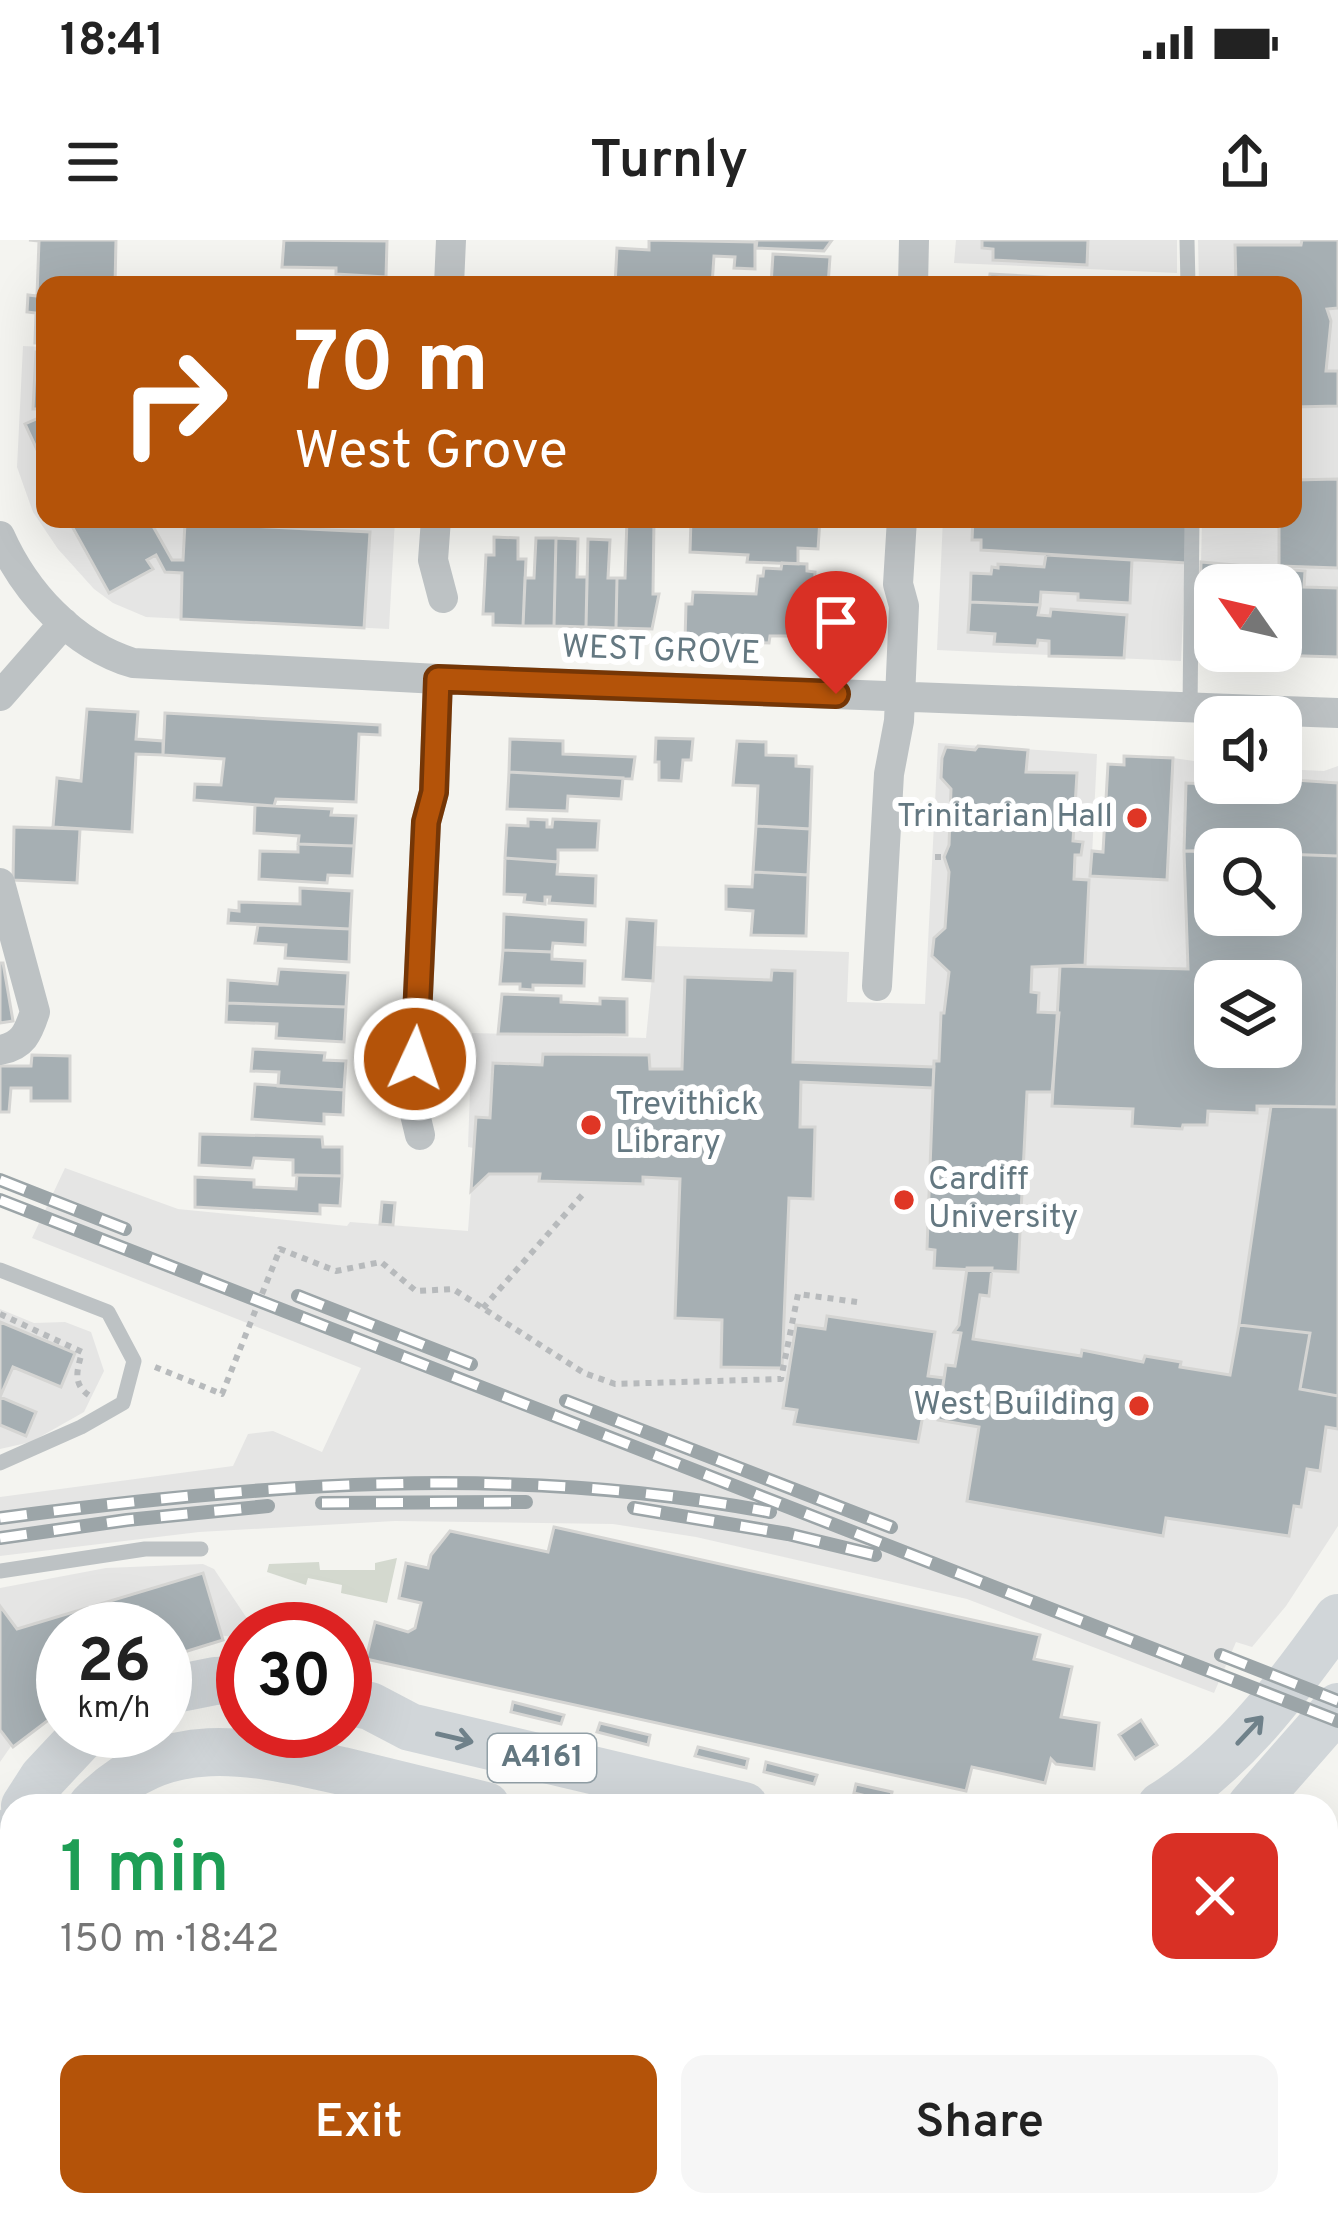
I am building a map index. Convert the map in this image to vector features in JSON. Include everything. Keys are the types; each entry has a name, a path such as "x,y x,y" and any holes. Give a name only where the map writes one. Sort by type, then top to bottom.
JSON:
{"main road":[{"path":"1178,1794 1243,1738 1338,1618"},
{"name":"A4161","path":"372,1707 410,1727 693,1794"},
{"path":"1262,1794 1338,1707"},
{"name":"A4161","path":"104,1794 138,1769 209,1750 291,1759 436,1794"},
{"path":"34,1794 62,1758"}],"street":[{"path":"449,276 451,240"},
{"path":"913,276 914,240"},
{"path":"436,528 434,560 443,598"},
{"path":"877,986 889,774 897,746 900,697 901,528"},
{"name":"WEST GROVE","path":"0,536 27,582 64,623 94,647 133,663 1338,713"},
{"path":"0,697 64,623"},
{"path":"420,1135 413,1106 426,822 434,792 438,679"},
{"path":"0,883 34,1012 17,1046 0,1050"},
{"path":"595,1771 621,1794"}],"lane":[{"path":"1187,240 1188,276"},
{"path":"1190,709 1192,528"},
{"path":"0,1270 108,1312 134,1361 123,1403 0,1463"},
{"path":"0,1571 145,1549 201,1549"}],"path":[{"path":"483,1309 584,1193"},
{"path":"160,1368 222,1394 280,1249 334,1270 381,1262 416,1291 452,1288 584,1372 615,1384 781,1378 798,1294 857,1302"},
{"path":"0,1314 82,1352 76,1377 80,1389 111,1410"}],"shaded area":[{"path":"956,240 1177,240 1177,273 954,263"},
{"path":"1198,240 1338,240 1338,657 1302,656 1302,564 1201,564 1202,528 1302,528 1302,276 1199,276"},
{"path":"23,346 36,347 36,516 17,467"},
{"path":"44,528 395,528 389,629 146,617 94,589"},
{"path":"943,528 1187,528 1181,661 937,650"},
{"name":"Cardiff University","path":"938,743 1097,754 1091,876 1173,758 1194,761 1194,804 1302,804 1302,770 1338,766 1338,1526 1286,1606 1252,1647 1236,1642 1214,1693 967,1599 696,1537 613,1524 395,1521 199,1532 0,1556 0,1497 233,1466 248,1434 273,1431 322,1452 361,1368 32,1238 65,1168 178,1209 347,1226 350,1222 468,1231 474,1148 468,1147 472,1033 646,1038 655,946 849,952 847,1002 925,1004"},
{"path":"0,1309 34,1323 65,1322 91,1332 104,1371 84,1412 31,1442 0,1449"},
{"path":"397,1558 387,1603 341,1593 342,1585 308,1578 306,1585 267,1572 269,1564 319,1562 320,1570 375,1570 375,1563"},
{"path":"203,1564 214,1569 236,1602 216,1602 216,1635 192,1632 192,1602 36,1602 36,1692 16,1739 0,1762 0,1588 106,1568"}],"building":[{"path":"29,240 116,240 115,276 38,276 39,241"},
{"path":"284,240 387,241 386,276 336,274 336,268 282,267"},
{"path":"649,240 755,242 755,269 734,268 735,257 714,256 713,276 615,276 617,248 649,250"},
{"path":"757,240 832,240 824,251 756,248"},
{"path":"982,240 1088,240 1087,265 993,260 993,249 982,248"},
{"path":"1302,240 1338,240 1338,308 1327,309 1331,321 1326,371 1338,371 1338,406 1302,407 1302,276 1236,276 1235,245 1301,245"},
{"path":"773,254 830,257 829,276 772,276"},
{"path":"28,295 36,296 36,313 27,312"},
{"path":"36,419 36,448 25,424"},
{"path":"1338,479 1338,568 1279,564 1279,528 1302,528 1302,480"},
{"path":"73,528 154,528 172,560 183,560 185,528 370,532 364,628 181,619 182,573 165,572 156,555 147,560 153,569 109,593"},
{"path":"627,528 654,528 653,594 659,594 652,629 616,628 617,578 625,578"},
{"path":"691,528 819,528 818,549 798,548 798,564 747,562 748,555 690,552"},
{"path":"973,528 1187,528 1186,563 981,550 981,540 972,540"},
{"path":"494,537 518,538 518,559 526,559 523,626 493,625 493,614 483,614 486,555 494,555"},
{"path":"536,538 556,538 554,626 523,626 525,578 534,578"},
{"path":"556,538 578,539 577,577 587,577 586,627 554,626"},
{"path":"588,539 610,540 608,578 617,578 616,628 586,627"},
{"path":"1046,555 1132,560 1130,603 1041,592 1040,605 970,602 971,573 991,574 998,564 1044,567"},
{"path":"782,563 807,564 807,571 815,572 813,636 770,636 769,643 685,641 686,604 692,604 693,592 756,594 764,568 781,569"},
{"path":"1302,571 1304,587 1338,588 1338,657 1302,656"},
{"path":"970,602 1040,605 1038,615 1050,616 1051,609 1127,615 1124,658 1049,656 1049,641 1038,640 1037,646 994,644 995,634 968,632"},
{"path":"87,709 138,712 136,739 163,741 163,755 136,754 132,832 53,827 57,778 81,781"},
{"path":"165,713 380,725 380,735 359,734 356,802 276,799 274,806 194,800 195,784 221,785 224,759 163,755"},
{"path":"656,738 693,739 691,760 683,760 681,781 659,780"},
{"path":"510,739 563,741 563,754 635,757 632,779 509,772"},
{"path":"737,741 766,742 766,755 796,756 796,766 812,767 810,829 756,826 758,786 733,785"},
{"path":"978,746 1028,750 1026,772 1077,773 1073,841 1083,842 1081,855 1075,855 1074,879 1089,880 1085,965 1032,967 1031,992 1039,993 1038,1012 1059,1013 1052,1092 1027,1092 1018,1272 934,1268 935,1250 927,1249 934,1061 939,1061 949,972 932,956 934,938 945,928 949,872 944,857 949,845 951,789 941,778 942,758 946,747 975,750"},
{"name":"Trinitarian Hall","path":"1124,756 1173,758 1167,880 1090,876 1092,851 1103,852 1108,764 1124,765"},
{"path":"509,772 623,778 621,799 568,796 567,811 507,809"},
{"path":"1302,780 1338,783 1338,856 1302,855 1302,828 1194,828 1194,851 1184,851 1186,783 1194,783 1194,804 1302,804"},
{"path":"255,805 332,809 331,815 356,816 354,846 298,844 299,836 254,833"},
{"path":"528,819 547,820 547,827 552,827 553,819 599,821 597,850 558,850 558,862 505,858 507,825 528,826"},
{"path":"756,826 810,829 808,875 753,872"},
{"path":"14,827 80,829 77,883 13,880"},
{"path":"298,844 354,846 352,876 328,875 327,883 259,879 260,851 298,852"},
{"path":"1184,851 1194,851 1194,936 1302,936 1302,855 1338,856 1337,1107 1208,1111 1207,1125 1183,1125 1182,1129 1132,1126 1133,1109 1052,1106 1060,966 1188,969"},
{"path":"505,858 558,862 557,874 596,876 595,906 549,903 550,897 545,897 545,904 524,902 525,895 504,894"},
{"path":"753,872 808,875 806,936 751,935 753,911 726,909 726,886 752,887"},
{"path":"300,888 352,891 350,929 228,923 229,910 239,911 239,902 300,904"},
{"path":"504,914 586,920 585,945 553,943 552,952 503,950"},
{"path":"627,919 656,921 653,981 623,979"},
{"path":"258,925 350,929 349,962 285,958 286,945 255,943"},
{"path":"503,950 552,952 552,959 585,961 584,986 533,985 533,990 500,984"},
{"path":"0,963 13,1021 0,1023"},
{"path":"279,969 348,973 346,1007 227,1003 228,980 277,984"},
{"path":"772,970 795,971 793,1062 934,1067 933,1088 801,1082 800,1127 815,1127 813,1199 789,1198 782,1368 721,1367 722,1320 675,1318 680,1179 643,1177 643,1184 539,1181 540,1174 489,1174 471,1191 476,1117 490,1118 493,1063 542,1065 543,1054 649,1055 650,1069 682,1069 685,977 771,980"},
{"path":"502,994 561,996 561,1002 600,1004 600,998 627,999 627,1035 498,1034"},
{"path":"227,1003 346,1007 344,1042 276,1038 277,1024 226,1022"},
{"path":"1338,1043 1338,1396 1300,1389 1310,1333 1239,1325 1271,1106 1337,1107"},
{"path":"253,1049 325,1053 324,1060 346,1061 344,1090 278,1086 279,1072 251,1071"},
{"path":"32,1055 70,1056 70,1101 31,1101 31,1088 11,1088 9,1112 0,1112 0,1066 31,1066"},
{"path":"255,1084 344,1090 343,1115 324,1114 324,1124 252,1119"},
{"path":"200,1134 322,1137 323,1147 342,1147 342,1176 293,1175 293,1160 254,1158 252,1168 199,1165"},
{"path":"297,1175 342,1176 340,1206 320,1205 320,1214 195,1207 195,1177 254,1180 254,1187 296,1189"},
{"path":"382,1202 395,1203 393,1225 380,1224"},
{"name":"West Building","path":"967,1268 992,1268 989,1296 980,1295 973,1339 1081,1356 1082,1350 1143,1362 1145,1356 1230,1375 1239,1325 1310,1333 1300,1389 1338,1396 1338,1429 1326,1427 1320,1471 1307,1469 1301,1507 1294,1506 1289,1536 1166,1518 1163,1536 967,1501 979,1427 938,1420 946,1365 955,1366 961,1333 954,1332"},
{"path":"827,1316 935,1332 928,1376 944,1378 938,1417 923,1415 918,1442 794,1424 797,1410 783,1408 796,1325 825,1329"},
{"path":"0,1322 75,1353 61,1387 13,1367 0,1397"},
{"path":"0,1397 36,1412 26,1436 0,1425"},
{"path":"554,1527 1040,1635 1034,1659 1072,1667 1061,1717 1099,1723 1094,1769 1056,1764 1051,1759 1045,1783 972,1767 966,1791 372,1660 375,1622 408,1632 415,1628 421,1603 399,1598 406,1563 428,1568 431,1555 450,1531 548,1552"},
{"path":"203,1573 216,1617 216,1642 192,1650 192,1602 107,1602"},
{"path":"0,1606 17,1629 36,1623 36,1730 13,1747 0,1730"},
{"path":"513,1702 564,1715 561,1724 511,1712"},
{"path":"1141,1720 1157,1745 1135,1759 1119,1735"},
{"path":"600,1723 650,1735 648,1745 597,1732"},
{"path":"698,1747 748,1759 746,1768 695,1756"},
{"path":"766,1762 817,1775 814,1784 764,1772"},
{"path":"856,1784 892,1792 892,1794 854,1793"}],"railway":[{"path":"0,1180 125,1229"},
{"path":"0,1200 1338,1721"},
{"path":"298,1296 471,1364"},
{"path":"566,1401 891,1527"},
{"path":"0,1518 289,1488 481,1483 577,1487 770,1512"},
{"path":"322,1503 526,1502"},
{"path":"0,1538 268,1506"},
{"path":"634,1508 788,1534 875,1555"},
{"path":"1221,1655 1338,1701"}],"place":[{"name":"Trinitarian Hall","path":"1137,818"},
{"name":"Trevithick Library","path":"591,1125"},
{"name":"Cardiff University","path":"904,1200"},
{"name":"West Building","path":"1139,1406"}],"route":[{"path":"415,1059 438,679 836,694"}]}
